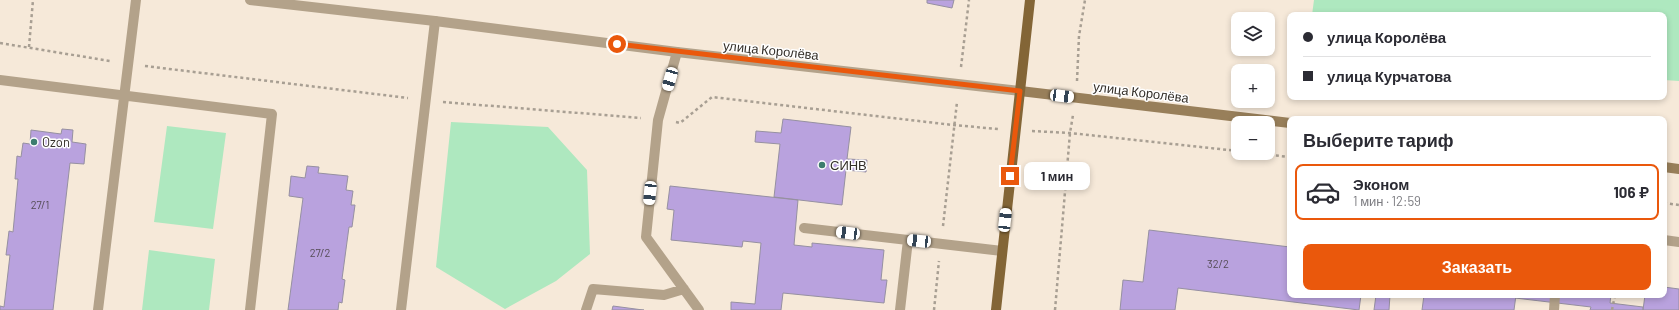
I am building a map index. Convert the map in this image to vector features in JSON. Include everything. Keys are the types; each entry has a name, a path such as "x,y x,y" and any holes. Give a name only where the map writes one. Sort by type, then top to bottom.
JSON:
{"main road":[{"path":"996,310 1030,0"},
{"name":"улица Королёва","path":"1020,91 1287,123"},
{"path":"1667,167 1679,169"}],"street":[{"path":"98,310 136,0"},
{"name":"улица Королёва","path":"250,0 435,21 677,52 1020,91"},
{"path":"401,310 435,21"},
{"path":"677,52 658,120 646,237 699,310"},
{"path":"0,80 272,114 250,310"},
{"path":"804,228 1002,251"},
{"path":"900,310 908,240"},
{"path":"1667,240 1679,242"},
{"path":"586,310 593,289 664,295 684,289"},
{"path":"1554,310 1555,298"}],"path":[{"path":"29,47 33,0"},
{"path":"934,310 969,0"},
{"path":"1054,310 1070,133 1076,98 1079,36 1085,0"},
{"path":"0,43 127,64 425,100 680,123 712,97 954,125 1070,133 1231,151"},
{"path":"1275,155 1287,157"},
{"path":"1667,203 1679,205"},
{"path":"1612,310 1614,298"}],"green space":[{"path":"1314,0 1679,0 1679,81 1667,80 1667,12 1312,12"},
{"path":"451,122 548,127 587,170 590,254 556,281 505,309 436,267"},
{"path":"167,126 226,133 213,229 154,222"},
{"path":"149,250 215,259 209,310 142,310"}],"building":[{"path":"927,0 954,0 952,8 927,3"},
{"name":"СИНВ","path":"783,119 851,127 847,159 867,160 866,172 846,170 842,205 774,197 780,144 755,142 756,131 781,133"},
{"path":"62,129 73,130 72,142 86,144 84,164 70,163 53,310 0,310 0,306 4,307 10,255 6,255 9,231 13,232 18,179 15,179 17,156 21,157 23,143 30,144 31,130 61,134"},
{"path":"307,166 319,167 318,173 348,176 346,190 353,191 351,205 355,205 352,227 349,227 342,279 345,280 342,303 339,302 338,310 288,310 303,198 289,196 291,176 305,178"},
{"path":"670,186 798,200 794,245 812,247 812,243 884,250 881,280 887,280 884,303 783,293 781,310 731,310 731,302 755,304 761,243 743,241 742,247 671,240 674,210 667,209"},
{"path":"1149,230 1287,247 1287,298 1361,298 1359,310 1178,288 1175,310 1120,310 1123,280 1143,282"},
{"path":"1667,287 1679,289 1679,310 1643,310 1645,298 1667,298"},
{"path":"1376,298 1390,298 1389,310 1374,310"},
{"path":"1424,298 1516,298 1514,310 1422,310"},
{"path":"1515,298 1611,298 1610,303 1643,307 1643,310 1590,310 1591,307"},
{"path":"613,306 643,310 612,310"}],"place":[{"name":"Ozon","path":"34,142"},
{"name":"СИНВ","path":"822,165"}],"route":[{"path":"617,44 1020,91 1010,176"}]}
